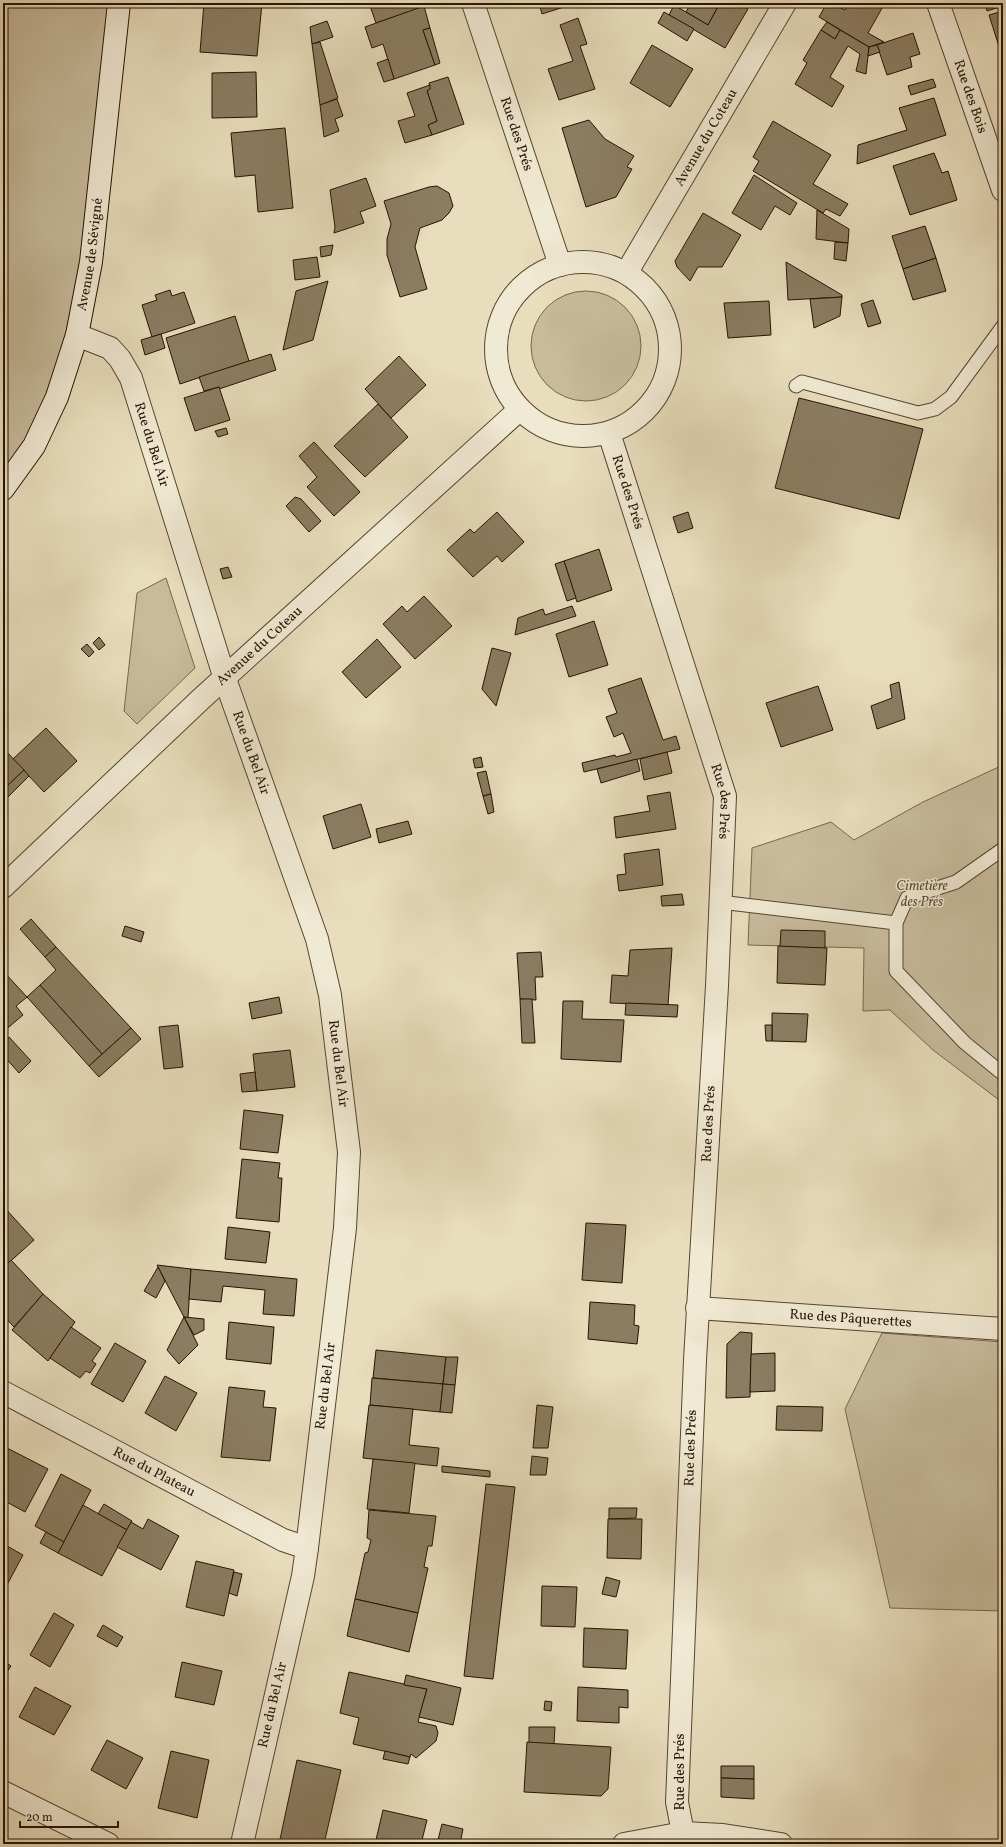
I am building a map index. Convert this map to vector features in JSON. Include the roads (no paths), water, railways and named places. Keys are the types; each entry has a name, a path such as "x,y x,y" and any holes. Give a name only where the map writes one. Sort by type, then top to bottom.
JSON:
{"street":[{"name":"Avenue de Sévigné","path":"3,489 37,439 57,397 77,335 91,262 119,3"},
{"name":"Rue des Prés","path":"472,3 560,264"},
{"name":"Avenue du Coteau","path":"627,272 785,3"},
{"name":"Rue des Bois","path":"938,3 1003,190"},
{"path":"582,261 605,264 627,272 649,291 664,316 671,344 668,373 656,400 635,420 609,433 585,437 561,434 538,425 519,410 505,389 496,364 496,338 503,314 516,292 536,275 560,264 582,261"},
{"name":"Rue du Bel Air","path":"77,335 110,348 120,359 131,378 225,679 317,939 330,995 349,1152 345,1228 307,1548 301,1583 242,1844"},
{"name":"Avenue du Coteau","path":"3,887 225,679 519,410"},
{"name":"Rue des Prés","path":"609,433 725,796 717,986 697,1308 677,1802 683,1833"},
{"name":"Rue des Pâquerettes","path":"697,1308 1003,1329"},
{"name":"Rue du Plateau","path":"3,1392 283,1540 307,1548"},
{"path":"3,1792 108,1844"},
{"path":"624,1844 683,1833 723,1834 752,1842 781,1844"}],"lane":[{"path":"796,386 802,382 918,413 935,409 951,397 1003,326"},
{"path":"1003,849 956,882 907,898 896,923 896,971 965,1043 1003,1074"},
{"path":"720,902 896,923"}],"park label":[{"name":"Cimetière des Prés","path":"922,894"}]}
